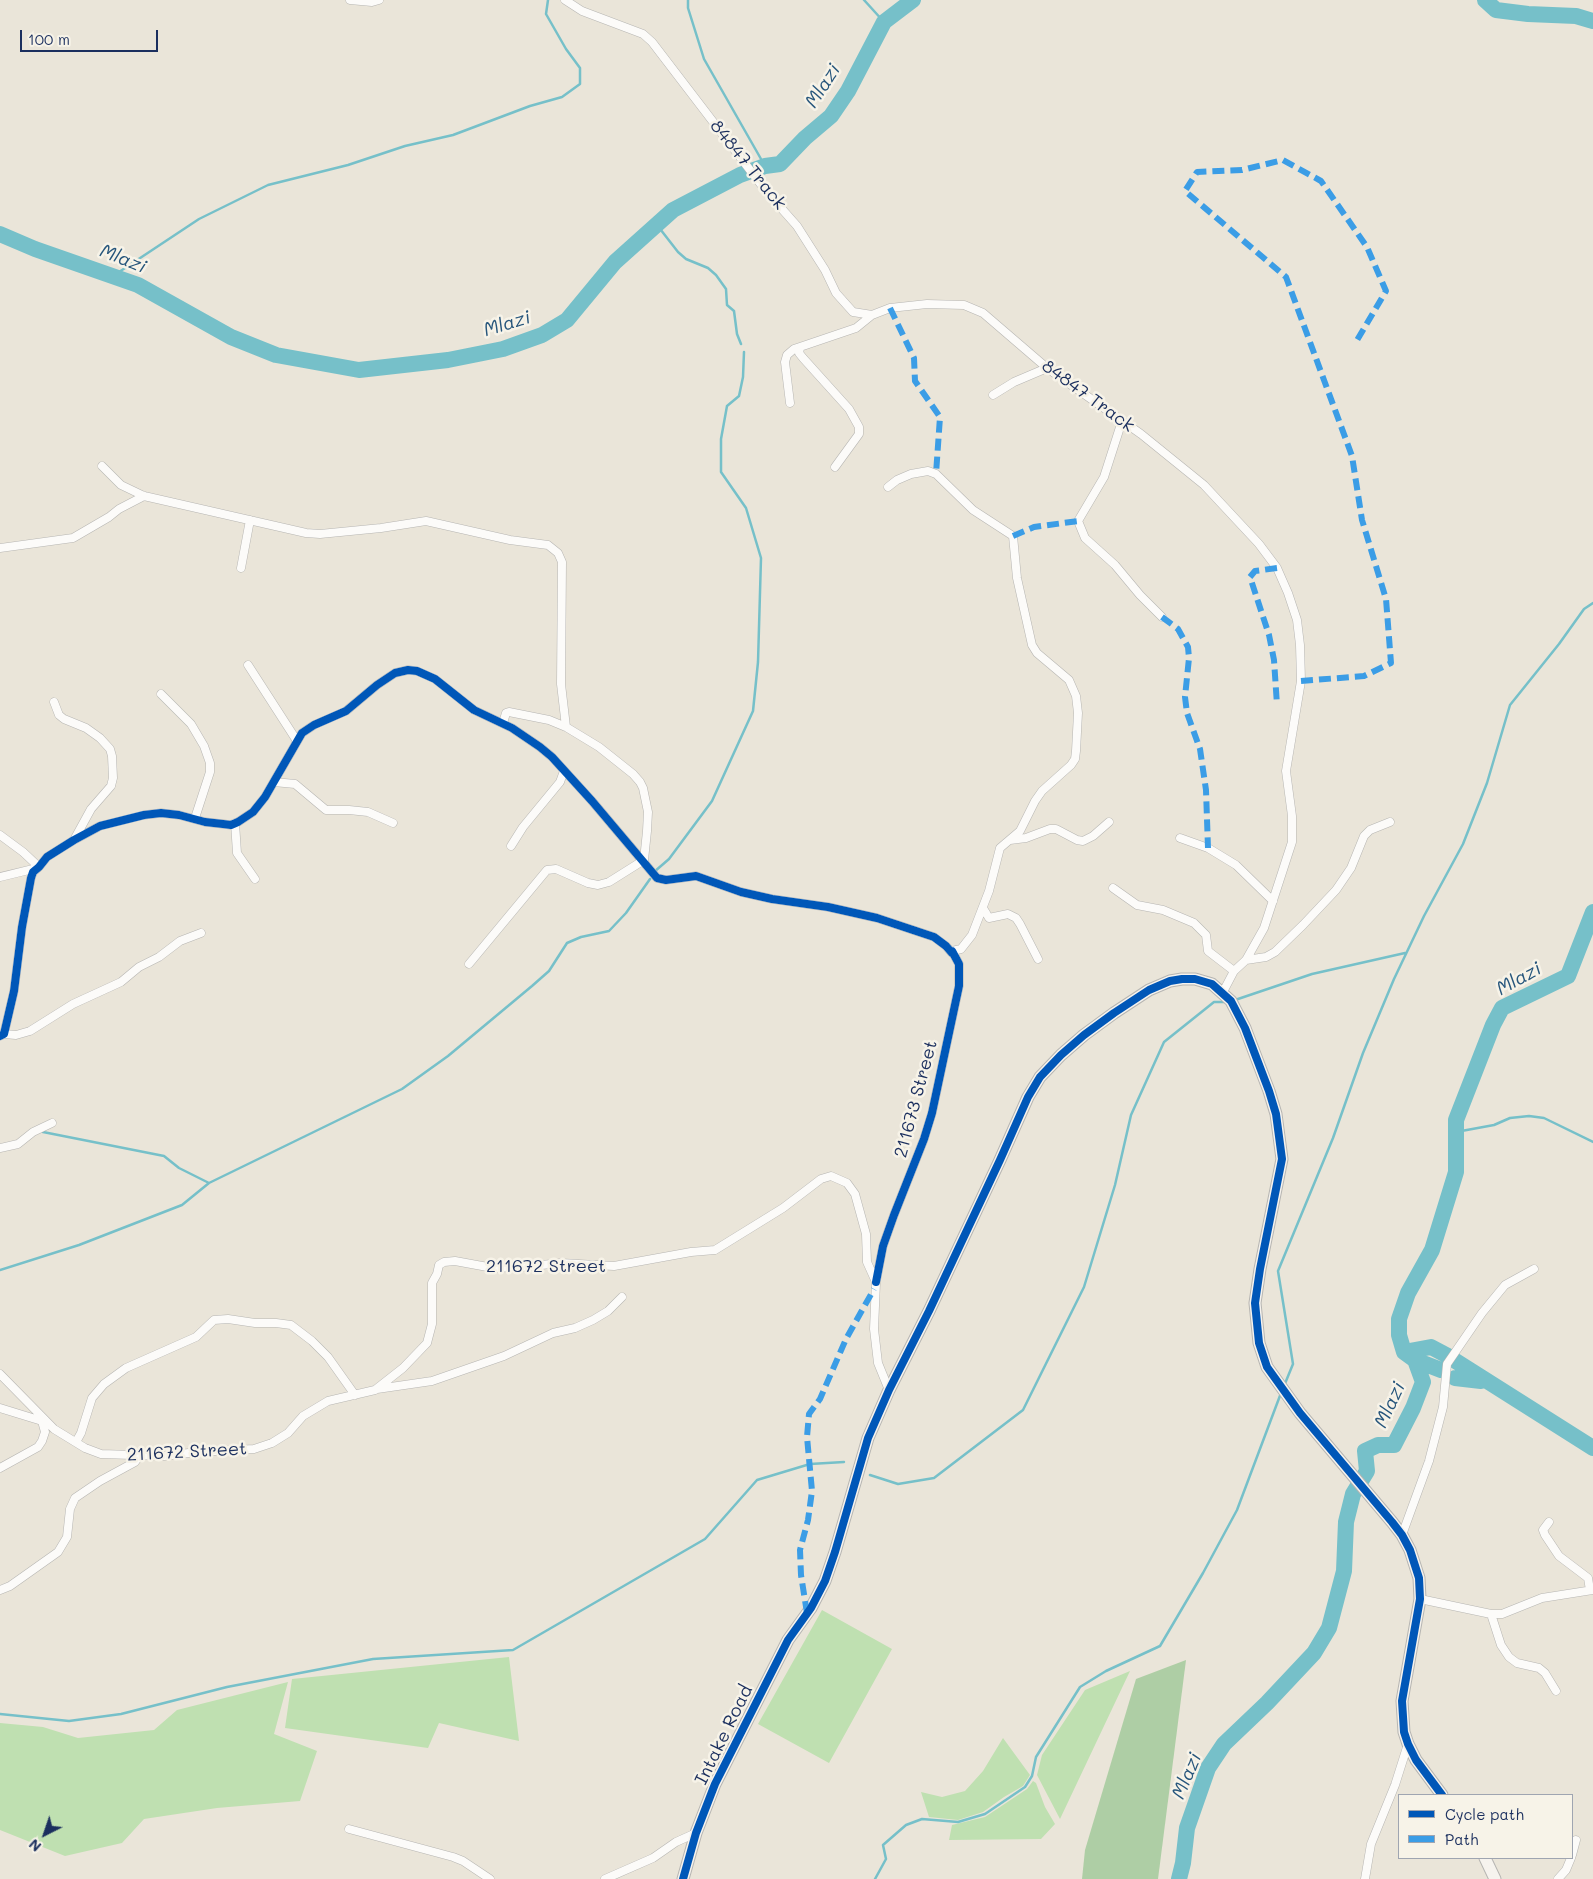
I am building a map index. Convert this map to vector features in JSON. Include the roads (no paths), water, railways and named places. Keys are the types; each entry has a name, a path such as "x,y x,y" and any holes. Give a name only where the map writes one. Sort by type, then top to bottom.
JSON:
{"street":[{"path":"350,0 372,2 379,0"},
{"name":"84847 Track","path":"565,0 582,10 638,31 652,42 766,191 797,226 825,270 836,293 853,312 872,315 896,307 928,304 964,305 983,313 1047,368 1161,449 1204,485 1259,544 1277,568 1288,592 1297,620 1300,645 1300,681 1295,723 1286,770 1292,816 1292,842 1264,928 1246,960 1234,972 1222,992"},
{"path":"790,403 785,357 790,352 856,328 872,315"},
{"path":"800,348 799,353 849,409 859,427 860,434 835,467"},
{"path":"993,395 1014,382 1047,368"},
{"path":"1122,421 1104,477 1078,521 1085,538 1116,565 1140,595 1162,617"},
{"path":"102,466 121,485 144,496 314,534 381,528 426,521 510,540 540,543 554,548 562,562 561,684 566,727"},
{"path":"201,933 180,941 159,957 139,967 121,982 74,1004 30,1031 16,1035 2,1035 14,991 22,927 32,872 47,857 100,826 144,815 161,813 195,818 204,822 235,823 253,812 265,797 302,733 308,728 346,711 388,676 395,672 408,670 427,674 474,710 503,723 540,747 592,801 628,846 644,860 657,878 661,880 696,876 772,899 828,907 877,918 934,937 952,953 952,951 961,950 972,935 983,908 1000,848 1020,831 1034,801 1042,791 1071,765 1076,751 1078,713 1073,687 1069,680 1037,653 1030,640 1017,578 1013,536 973,510 936,474 928,471 911,474 897,480 888,487"},
{"path":"0,548 73,538 119,509 144,496"},
{"path":"241,568 250,520"},
{"path":"248,665 297,741"},
{"path":"161,694 191,724 204,746 210,763 210,772 195,818"},
{"path":"54,702 59,715 86,728 100,738 110,749 112,756 113,782 92,809 74,840"},
{"path":"503,723 506,713 513,712 549,720 566,727 599,747 640,782 648,812 644,860"},
{"path":"511,846 523,827 560,782 564,771"},
{"path":"274,782 295,784 326,810 368,812 393,823"},
{"path":"1010,840 1026,838 1050,829 1056,829 1077,840 1084,841 1109,822"},
{"path":"1246,960 1266,957 1275,952 1329,897 1351,868 1364,836 1370,830 1390,822"},
{"path":"235,823 237,853 255,879"},
{"path":"0,835 17,846 39,867"},
{"path":"1180,838 1208,848 1236,865 1273,901"},
{"path":"469,964 547,870 556,869 588,883 598,885 605,884 644,860"},
{"path":"0,877 39,867"},
{"path":"1113,888 1137,906 1163,910 1194,922 1206,935 1208,951 1234,972"},
{"path":"983,908 989,918 1008,914 1016,918 1038,959"},
{"name":"211673 Street","path":"875,1286 883,1246 932,1113 958,993 959,964 952,951"},
{"name":"Intake Road","path":"683,1879 696,1833 745,1722 788,1640 825,1581 836,1552 868,1438 889,1390 958,1249 1020,1113 1040,1077 1084,1035 1150,990 1170,981 1195,979 1212,984 1222,992"},
{"path":"1222,992 1231,1001 1245,1028 1269,1091 1280,1136 1282,1159 1260,1268 1255,1303 1260,1343 1267,1367 1300,1413 1402,1535 1415,1563 1420,1599 1402,1702 1404,1732 1408,1744 1425,1775 1441,1794"},
{"path":"0,1148 18,1144 33,1132 52,1123"},
{"name":"211672 Street","path":"42,1420 64,1436 102,1454 164,1456 254,1449 272,1443 288,1433 303,1416 328,1401 375,1390 403,1368 427,1343 432,1324 432,1283 439,1265 444,1262 455,1261 494,1268 561,1263 614,1266 691,1252 715,1250 783,1208 821,1178 831,1176 848,1183 854,1194 866,1234 867,1262 875,1286"},
{"path":"1402,1535 1429,1461 1443,1407 1447,1364 1482,1314 1506,1285 1534,1269"},
{"path":"875,1286 874,1329 878,1363 889,1390"},
{"path":"375,1390 432,1381 504,1356 553,1332 574,1328 593,1320 608,1311 622,1297"},
{"path":"76,1442 81,1433 92,1398 104,1384 126,1368 196,1337 214,1320 228,1319 255,1324 276,1323 291,1325 312,1341 328,1357 355,1395"},
{"path":"0,1374 42,1420 45,1428 45,1436 38,1446 0,1468"},
{"path":"0,1408 42,1420"},
{"path":"0,1590 10,1586 58,1552 67,1537 70,1509 76,1498 100,1481 135,1462 139,1456"},
{"path":"1420,1599 1490,1614 1502,1614 1542,1598 1591,1590 1588,1578 1559,1556 1545,1535 1543,1530 1548,1522"},
{"path":"1490,1614 1501,1645 1509,1657 1517,1663 1539,1668 1545,1673 1556,1691"},
{"path":"1365,1879 1371,1844 1395,1785 1408,1744"},
{"path":"349,1829 453,1857 490,1879"},
{"path":"605,1879 653,1858 676,1842 696,1833"},
{"path":"1573,1850 1576,1840"},
{"path":"1485,1859 1495,1879"},
{"path":"1558,1879 1566,1870 1570,1859"}],"waterway":[{"path":"113,276 199,219 268,185 348,165 405,146 453,135 530,106 562,97 580,84 580,68 566,49 546,14 548,0"},
{"path":"688,0 688,8 704,59 765,166"},
{"path":"864,0 884,22"},
{"name":"Mlazi","path":"0,234 35,249 138,285 231,337 276,355 359,370 448,360 503,349 542,335 567,320 615,262 673,210 740,175 765,166 780,164 805,138 831,116 848,91 884,22 913,0"},
{"name":"Mlazi","path":"1485,0 1496,10 1528,14 1576,16 1593,21"},
{"path":"657,225 678,252 686,259 708,268 716,275 726,289 727,305 734,311 737,334 741,344"},
{"path":"654,872 669,859 712,801 753,711 758,662 761,558 746,508 721,472 721,439 727,406 739,396 743,377 744,352"},
{"path":"1284,1386 1293,1364 1278,1271 1333,1138 1363,1053 1394,979 1424,916 1463,844 1487,783 1510,705 1559,644 1584,609 1593,603"},
{"path":"0,1270 79,1245 182,1205 209,1183 402,1089 448,1056 549,971 567,943 581,937 609,931 626,913 650,879"},
{"name":"Mlazi","path":"1179,1879 1187,1828 1208,1768 1224,1744 1267,1703 1314,1653 1329,1628 1344,1571 1346,1522 1353,1494 1367,1471 1365,1451 1378,1445 1394,1445 1413,1408 1423,1382 1415,1360 1404,1352 1399,1335 1399,1319 1408,1293 1432,1250 1456,1172 1456,1120 1493,1025 1502,1008 1568,976 1593,912"},
{"path":"1235,1000 1312,974 1405,953"},
{"path":"870,1475 898,1484 934,1478 1023,1410 1084,1287 1115,1185 1131,1115 1164,1042 1214,1002 1224,1002"},
{"path":"1456,1132 1494,1125 1510,1118 1529,1116 1544,1118 1593,1142"},
{"path":"43,1132 164,1156 179,1168 209,1183"},
{"path":"1404,1352 1431,1347 1448,1356"},
{"path":"1415,1360 1441,1370"},
{"path":"1454,1360 1593,1448"},
{"path":"1455,1378 1481,1381"},
{"path":"875,1879 886,1859 883,1845 906,1825 922,1819 958,1822 985,1814 1025,1787 1032,1776 1036,1757 1080,1687 1106,1671 1160,1646 1237,1510 1281,1393"},
{"path":"0,1714 69,1721 121,1714 227,1687 373,1659 513,1650 705,1539 757,1480 810,1464 844,1462"}]}
